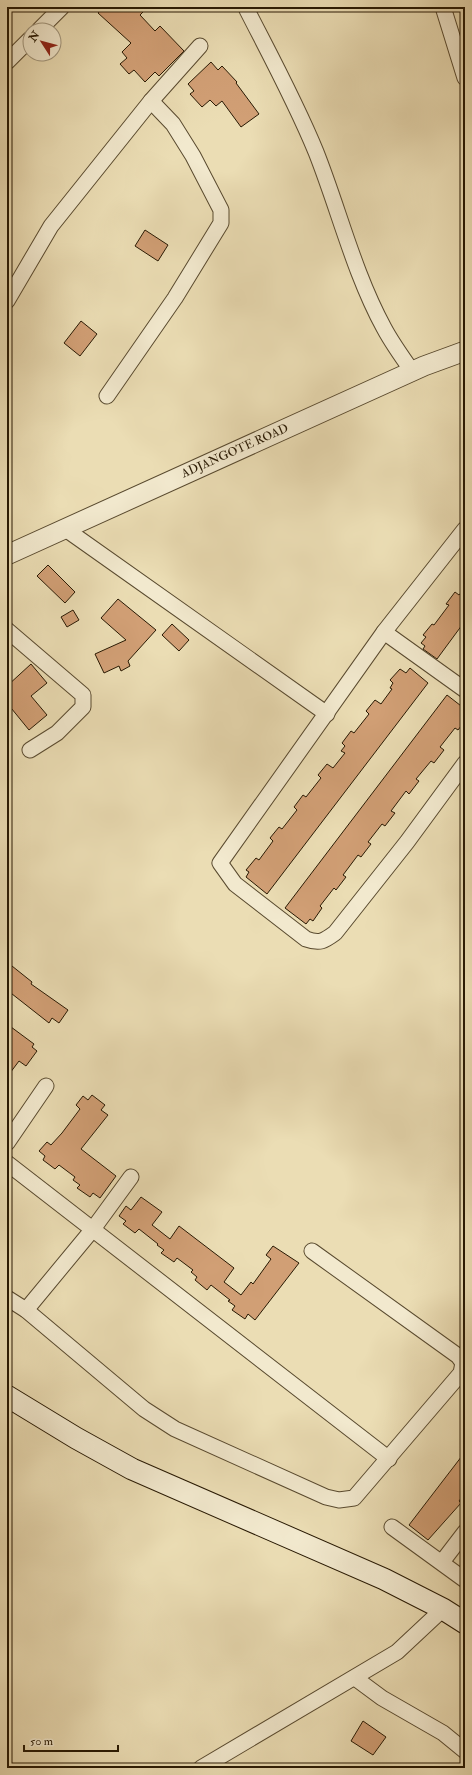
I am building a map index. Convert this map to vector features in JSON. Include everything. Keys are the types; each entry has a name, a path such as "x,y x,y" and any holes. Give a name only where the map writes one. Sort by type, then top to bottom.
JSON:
{"main road":[{"path":"7,1396 76,1438 132,1469 384,1579 443,1609 465,1624"}],"street":[{"path":"47,22 62,7"},
{"path":"443,7 465,78"},
{"path":"246,10 276,66 305,128 366,290 384,328 412,371"},
{"path":"7,301 51,226 151,101 200,46"},
{"path":"7,62 22,47"},
{"path":"107,396 175,298 221,223 221,210 193,156 173,124 151,101"},
{"name":"ADJANGOTE ROAD","path":"7,555 412,371 465,351"},
{"path":"64,528 327,714"},
{"path":"465,529 384,632 220,863 235,884 306,940 315,943 324,940 335,932 407,842 465,763"},
{"path":"7,630 83,695 83,706 57,734 30,750"},
{"path":"384,632 465,690"},
{"path":"7,1143 12,1125 46,1086"},
{"path":"7,1163 389,1459"},
{"path":"26,1310 93,1229 131,1177"},
{"path":"7,1298 26,1310 144,1409 175,1429 326,1497 340,1500 354,1498 389,1459 461,1373 463,1363 458,1356 312,1251"},
{"path":"392,1527 465,1580"},
{"path":"442,1562 465,1532"},
{"path":"202,1768 397,1652 443,1609"},
{"path":"355,1678 382,1698 444,1733 465,1751"}],"building":[{"path":"103,7 148,7 140,15 155,31 160,26 184,51 159,76 155,72 145,82 134,70 129,74 120,64 127,58 122,52 131,43 98,13"},
{"path":"211,62 218,70 222,66 237,82 236,83 259,114 241,127 222,101 216,106 210,100 202,107 190,94 194,91 188,84"},
{"path":"145,230 168,245 158,261 135,246"},
{"path":"81,321 97,334 80,356 64,343"},
{"path":"48,565 75,592 65,603 37,576"},
{"path":"465,588 465,621 437,659 423,649 425,646 421,643 426,637 423,635 432,624 434,625 449,605 446,604 455,592 459,595"},
{"path":"118,599 156,630 128,661 130,666 121,671 119,666 104,673 95,654 126,640 101,618"},
{"path":"73,610 79,620 67,627 61,617"},
{"path":"172,624 189,640 179,651 162,635"},
{"path":"31,664 47,683 31,696 47,715 29,730 7,703 7,686"},
{"path":"410,668 428,683 267,894 246,877 249,872 246,870 256,858 259,860 273,841 270,838 279,827 282,829 297,810 294,807 303,795 306,797 321,778 318,775 327,764 333,768 345,753 341,751 345,746 342,743 351,731 354,733 369,714 366,711 375,700 381,704 392,689 390,688 393,683 390,680 400,669 406,673"},
{"path":"447,695 465,709 465,721 458,730 455,728 440,747 444,750 434,763 431,761 416,779 419,781 409,794 406,791 391,811 395,813 385,826 382,824 368,842 371,844 361,857 358,855 343,875 346,877 336,890 334,888 320,906 322,908 313,921 310,919 306,924 285,908"},
{"path":"7,962 32,982 31,984 68,1010 59,1023 52,1018 49,1023 7,990"},
{"path":"7,1024 34,1044 32,1047 37,1051 26,1066 19,1061 7,1077"},
{"path":"92,1095 105,1105 101,1110 108,1115 81,1149 116,1176 100,1198 93,1193 90,1197 77,1188 80,1185 73,1180 75,1177 59,1165 55,1169 43,1160 45,1156 39,1151 47,1142 51,1145 62,1133 80,1109 76,1105 83,1096 88,1100"},
{"path":"141,1197 162,1212 152,1225 170,1239 179,1226 234,1268 224,1282 241,1295 251,1282 253,1284 271,1259 266,1255 273,1246 299,1263 255,1320 248,1314 245,1319 232,1310 235,1306 228,1301 230,1300 211,1285 207,1290 195,1280 197,1277 191,1272 193,1270 177,1258 174,1262 161,1253 164,1250 139,1229 135,1233 123,1224 126,1221 119,1216 126,1206 131,1210"},
{"path":"465,1452 465,1493 459,1501 461,1503 428,1540 409,1525"},
{"path":"363,1721 386,1737 373,1755 351,1741"}]}
